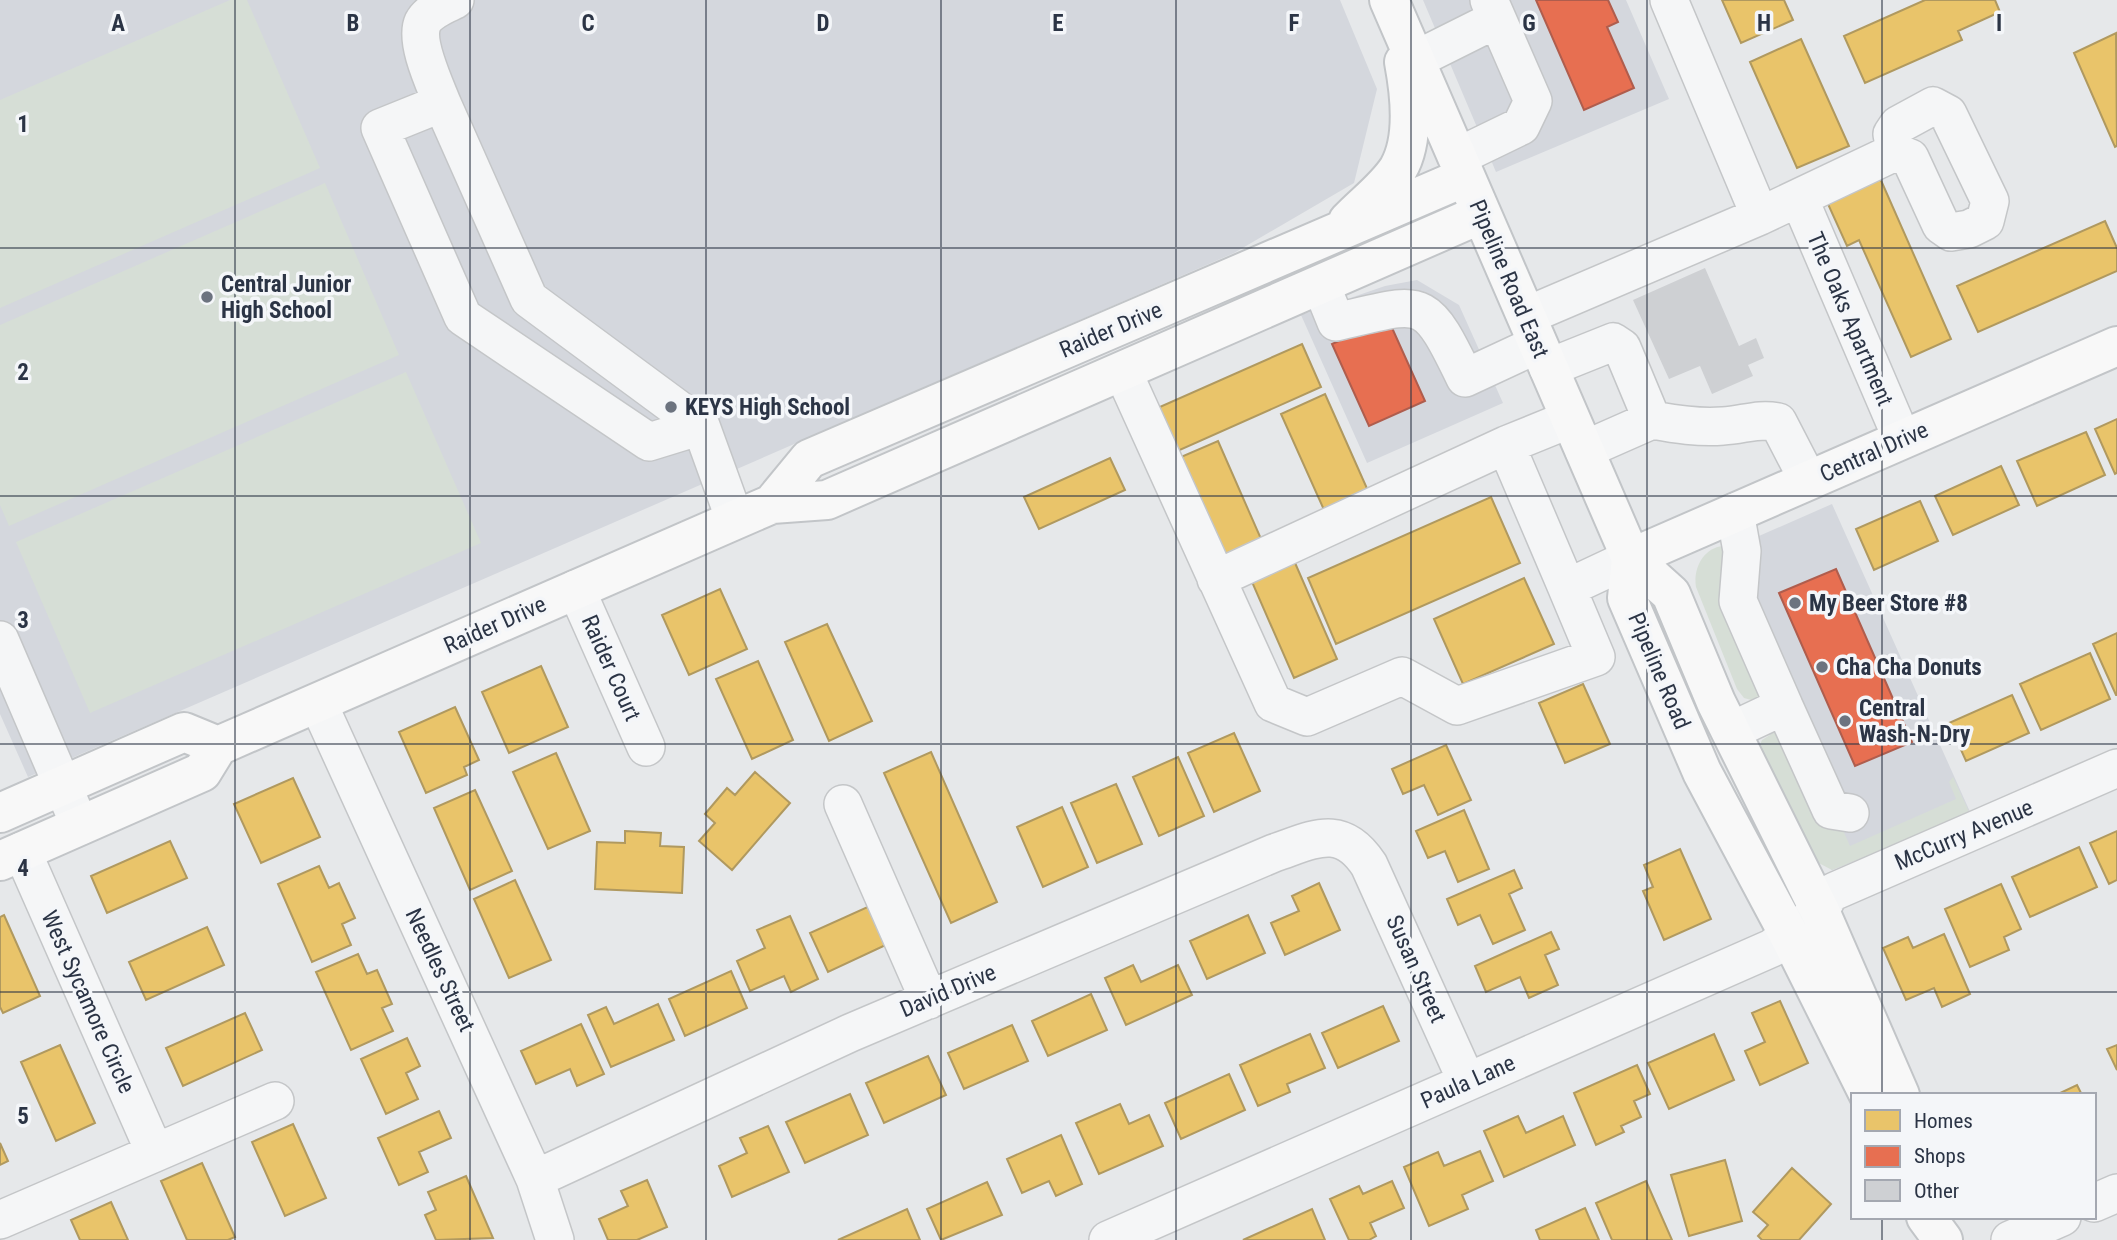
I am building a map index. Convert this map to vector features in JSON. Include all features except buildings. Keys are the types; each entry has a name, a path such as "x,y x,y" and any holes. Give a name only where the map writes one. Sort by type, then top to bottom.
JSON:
{"main road":[{"name":"Pipeline Road East","path":"1392,7 1631,558"},
{"path":"1337,233 1398,169 1407,142 1409,90 1392,7"},
{"name":"Raider Drive","path":"772,504 809,459 1337,233 1461,167"},
{"name":"Raider Drive","path":"218,746 772,504 827,500 1482,214"},
{"path":"1208,289 1225,327"},
{"name":"Central Drive","path":"1631,558 2117,346"},
{"name":"Pipeline Road","path":"1631,558 1671,594 1731,731 1820,911 1899,1093"},
{"name":"Pipeline Road","path":"1631,558 1627,598 1702,772 1789,935 1868,1093"},
{"path":"0,813 184,732 218,746 202,772 11,856"},
{"path":"1927,1219 1943,1240"},
{"path":"1949,1219 1954,1240"}],"street":[{"path":"456,0 435,11 423,22 421,37 442,103 529,299 701,426 735,520"},
{"path":"1669,0 1760,216"},
{"path":"1415,60 1493,10 1533,101 1521,126 1461,167"},
{"path":"442,103 380,128 463,317 649,442 701,426"},
{"path":"1321,285 1336,323 1410,307 1432,317 1465,379 1537,343 1760,216 1895,152"},
{"name":"The Oaks Apartment","path":"1799,198 1902,439"},
{"path":"1537,343 1613,342 1622,348 1652,420"},
{"path":"1123,372 1273,703 1307,717 1402,676 1457,706 1596,657 1506,445"},
{"path":"1216,579 1506,445 1652,420 1679,425 1712,426 1763,419 1778,422 1808,480"},
{"path":"1735,512 1742,543 1754,563 1738,591 1740,606 1831,810 1850,813"},
{"path":"1567,588 1631,558"},
{"name":"Raider Court","path":"576,589 646,747"},
{"path":"0,640 80,826"},
{"name":"Needles Street","path":"318,703 535,1179 555,1240"},
{"path":"1731,731 1784,706"},
{"name":"McCurry Avenue","path":"1820,911 1829,895 1835,891 2117,768"},
{"path":"843,804 929,1000"},
{"name":"David Drive","path":"535,1179 929,1000 1273,853 1325,836 1346,840 1363,856"},
{"name":"West Sycamore Circle","path":"11,856 155,1153"},
{"name":"Susan Street","path":"1363,856 1467,1082"},
{"name":"Paula Lane","path":"1108,1240 1772,948 1820,911"},
{"path":"0,1220 275,1101"},
{"path":"2096,1202 2117,1193"},
{"path":"2010,1240 2057,1219"}],"shaded area":[{"path":"0,0 1340,0 1377,89 1354,183 1234,253 28,777 0,714"},
{"path":"230,0 247,0 320,168 0,308 0,100"},
{"path":"1423,0 1626,0 1669,99 1496,172"},
{"path":"325,183 399,355 9,526 0,505 0,325"},
{"path":"1417,280 1459,305 1503,403 1367,463 1301,315 1385,286"},
{"path":"406,372 481,543 90,713 16,542"},
{"path":"1832,504 1971,814 1832,870 1827,866 1717,613 1718,554"},
{"path":"1723,546 1761,694 1755,701 1744,698 1737,689 1696,587 1696,573 1701,561 1710,551"},
{"path":"1773,733 1780,734 1842,828 1850,846 1956,799 1949,782 1953,777 1970,814 1832,870 1813,860 1758,749 1762,740"}],"place":[{"name":"Central Junior High School","path":"207,297"},
{"name":"KEYS High School","path":"671,407"},
{"name":"My Beer Store #8","path":"1795,603"},
{"name":"Cha Cha Donuts","path":"1822,667"},
{"name":"Central Wash-N-Dry","path":"1845,721"}]}
